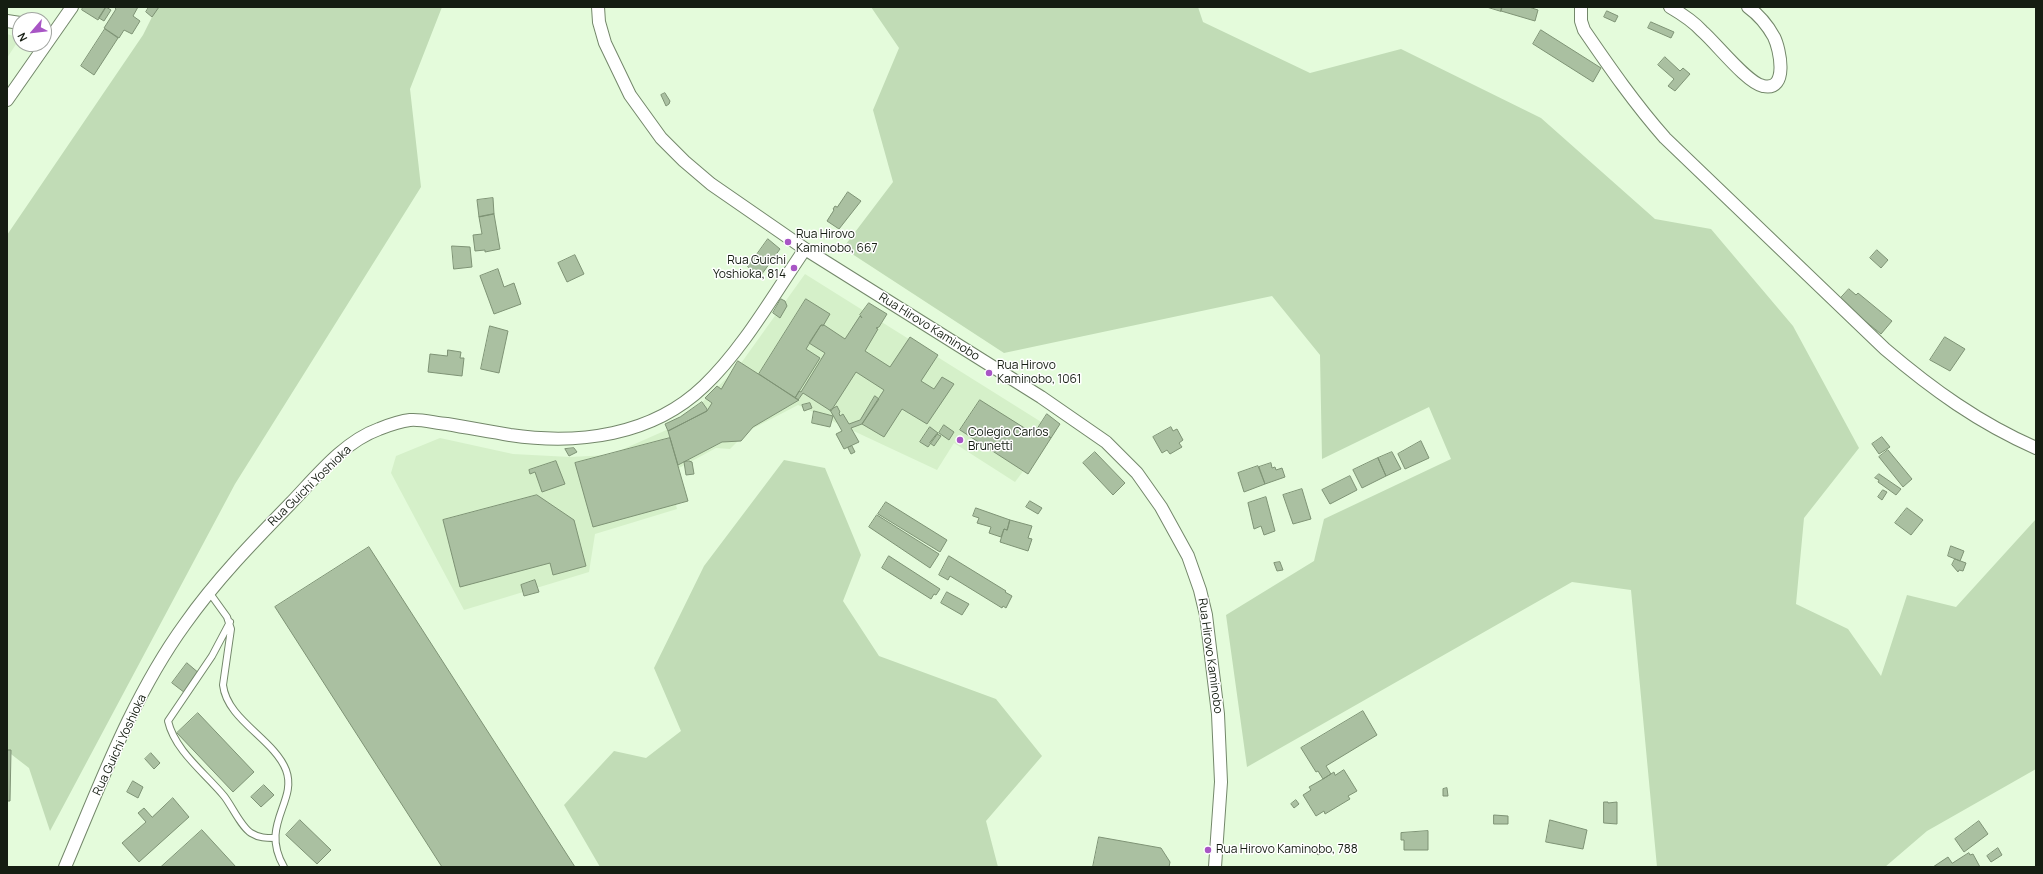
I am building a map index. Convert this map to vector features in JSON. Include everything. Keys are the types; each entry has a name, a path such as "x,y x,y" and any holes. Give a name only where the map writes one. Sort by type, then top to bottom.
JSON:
{"street":[{"path":"52,27 72,7"},
{"name":"Rua Hirovo Kaminobo","path":"598,7 599,22 612,61 630,95 661,138 684,161 711,184 805,249 1041,397 1106,442 1137,473 1161,506 1188,556 1200,590 1206,614 1218,714 1221,782 1215,867"},
{"path":"1581,7 1581,21 1584,30 1621,84 1665,138 1885,349 1921,379 1970,414 1995,429 2036,448"},
{"path":"1670,7 1687,17 1702,30 1731,61 1755,82 1763,86 1770,86 1780,77 1782,67 1781,55 1775,38 1764,22 1748,7"},
{"path":"7,100 36,52"},
{"name":"Rua Guichi Yoshioka","path":"65,867 133,713 159,664 184,626 209,592 239,557 323,470 349,446 376,430 402,422 424,421 538,439 569,439 598,437 618,433 662,416 703,388 728,360 805,249"}],"lane":[{"path":"209,592 230,622 231,629 223,685 224,694 242,718 281,760 286,770 289,785 278,818 275,838 277,852 284,867"},
{"path":"230,622 212,656 168,721 170,731 179,745 224,796 250,832 259,838 275,838"}],"shaded area":[{"path":"157,7 442,7 410,89 421,187 235,484 50,831 29,768 7,751 7,235 143,35"},
{"path":"871,7 1198,7 1203,22 1310,73 1401,49 1541,118 1655,219 1711,229 1793,326 1859,448 1804,518 1796,604 1848,629 1881,676 1907,595 1956,607 2036,519 2036,769 1927,831 1885,867 1657,867 1631,590 1572,582 1247,767 1226,615 1314,561 1324,519 1451,459 1429,407 1322,459 1320,355 1272,296 1004,353 843,248 893,182 873,110 899,48"},
{"path":"7,34 12,36 12,50 7,58"},
{"name":"Colegio Carlos Brunetti","path":"805,274 1054,430 1015,482 954,443 937,470 798,405 748,431 730,449 716,448 668,474 677,509 595,534 589,572 464,610 391,473 396,456 440,438 513,454 570,457 610,455 680,424 739,366"},
{"path":"784,460 825,468 861,555 843,601 879,656 996,699 1042,756 986,821 998,867 600,867 564,805 614,751 646,758 681,731 654,668 704,566"}],"building":[{"path":"83,7 106,7 98,20 82,10"},
{"path":"106,7 111,10 104,21 99,18"},
{"path":"114,7 138,7 133,16 140,21 132,34 124,30 119,38 104,28 116,9"},
{"path":"149,7 159,7 152,17 146,12"},
{"path":"1487,7 1502,7 1501,11"},
{"path":"1502,7 1529,7 1538,10 1535,21 1501,11"},
{"path":"1607,11 1618,16 1615,22 1604,17"},
{"path":"1651,22 1674,32 1671,38 1648,28"},
{"path":"105,29 118,38 94,75 81,66"},
{"path":"1541,30 1601,68 1593,82 1533,44"},
{"path":"1665,57 1680,71 1683,68 1690,74 1675,91 1668,86 1674,79 1658,65"},
{"path":"665,93 670,101 666,106 661,95"},
{"path":"848,192 861,201 839,229 827,221 835,206 837,207"},
{"path":"493,198 494,214 479,217 477,200"},
{"path":"494,214 500,249 485,252 485,250 475,251 473,235 482,234 479,217"},
{"path":"768,239 780,249 759,278 754,274 756,272 748,267"},
{"path":"452,246 470,247 472,267 454,269"},
{"path":"1877,250 1888,260 1881,268 1870,258"},
{"path":"575,255 584,274 567,282 558,263"},
{"path":"498,269 504,287 514,283 521,304 494,314 480,276"},
{"path":"1849,289 1856,295 1858,293 1892,321 1881,334 1839,300"},
{"path":"781,299 785,301 787,306 780,318 773,313"},
{"path":"806,299 830,314 823,326 821,325 806,349 820,358 795,398 759,374"},
{"path":"869,303 887,314 879,327 876,328 878,329 865,351 890,367 910,337 938,355 921,381 934,389 942,377 954,384 927,424 902,409 884,437 862,424 884,390 856,372 831,411 803,393 798,400 795,398 799,391 801,392 825,353 809,343 821,325 824,325 845,339 860,316 862,318 860,315"},
{"path":"490,326 508,331 499,373 481,369"},
{"path":"1945,337 1965,349 1950,371 1930,360"},
{"path":"448,350 461,352 460,358 464,358 462,376 428,372 430,354 447,356"},
{"path":"738,361 799,400 753,427 741,441 722,442 678,465 668,431 707,411 712,403 705,398 717,386 721,389"},
{"path":"875,396 879,399 862,424 851,428 859,442 844,449 836,434 842,431 830,410 837,406 840,416 843,414 849,424 860,420"},
{"path":"980,400 1034,434 1038,428 1051,438 1028,474 960,430"},
{"path":"702,402 707,411 668,431 665,424 680,417"},
{"path":"810,403 812,408 804,411 802,405"},
{"path":"814,411 833,416 830,427 812,423"},
{"path":"1047,414 1060,424 1051,438 1038,428"},
{"path":"944,425 954,432 949,440 939,433"},
{"path":"930,427 938,433 928,447 920,442"},
{"path":"1171,427 1173,431 1177,429 1183,440 1179,443 1182,447 1170,454 1167,450 1162,453 1153,437"},
{"path":"937,434 941,436 934,446 930,443"},
{"path":"1882,437 1890,447 1879,454 1872,444"},
{"path":"670,438 688,501 593,527 575,463"},
{"path":"1421,441 1429,458 1405,469 1398,454"},
{"path":"852,446 855,452 851,454 848,448"},
{"path":"574,448 577,452 569,456 565,449"},
{"path":"1888,450 1912,479 1903,487 1879,457"},
{"path":"1095,452 1125,483 1113,495 1083,463"},
{"path":"1392,452 1401,469 1386,476 1378,458"},
{"path":"1378,458 1386,476 1362,488 1353,470"},
{"path":"556,461 565,484 542,492 535,472 530,474 529,470"},
{"path":"684,462 692,462 694,474 686,475"},
{"path":"1271,463 1272,468 1275,467 1276,470 1282,468 1285,477 1265,484 1259,467"},
{"path":"1258,466 1265,484 1244,492 1238,473"},
{"path":"1879,474 1901,489 1896,495 1878,482 1879,480 1875,478"},
{"path":"1350,476 1357,490 1330,504 1322,490"},
{"path":"1302,489 1311,519 1293,524 1283,495"},
{"path":"1883,490 1887,492 1882,500 1878,497"},
{"path":"537,495 574,520 586,566 553,575 550,563 460,587 443,520"},
{"path":"1266,497 1275,531 1264,535 1261,526 1254,529 1248,503"},
{"path":"1030,501 1042,508 1038,514 1026,507"},
{"path":"886,502 947,540 940,552 878,514"},
{"path":"976,508 1010,520 1007,530 1004,529 1001,537 989,533 991,527 977,523 979,518 973,516"},
{"path":"1907,508 1923,520 1911,535 1895,523"},
{"path":"877,515 939,554 930,568 869,527"},
{"path":"1010,520 1032,526 1028,538 1032,539 1028,551 1000,542 1004,529 1007,530"},
{"path":"1951,546 1964,551 1960,561 1948,556"},
{"path":"369,547 575,867 442,867 275,607"},
{"path":"889,556 940,589 936,595 934,594 931,599 882,568"},
{"path":"949,556 1012,596 1006,608 1003,606 1002,608 950,576 948,580 939,575"},
{"path":"1955,559 1966,563 1963,571 1959,570 1958,572 1952,565"},
{"path":"1280,562 1283,570 1277,571 1274,563"},
{"path":"535,580 539,592 524,596 521,585"},
{"path":"947,592 969,604 962,615 941,603"},
{"path":"187,663 200,674 185,693 172,683"},
{"path":"1363,711 1377,735 1326,766 1331,774 1323,779 1318,771 1316,772 1301,748"},
{"path":"198,713 254,772 233,792 177,733"},
{"path":"7,750 11,750 10,801 7,801"},
{"path":"151,753 160,763 154,769 145,759"},
{"path":"1344,770 1357,791 1348,796 1350,799 1325,814 1324,811 1316,816 1303,795 1311,790 1309,787 1334,772 1335,775"},
{"path":"133,781 143,787 138,798 127,792"},
{"path":"264,785 274,795 261,807 251,797"},
{"path":"1447,788 1448,796 1443,796 1443,789"},
{"path":"173,798 189,817 139,862 122,843 146,822 138,813 144,808 152,817"},
{"path":"1296,800 1299,804 1294,808 1291,804"},
{"path":"1604,802 1617,802 1617,824 1604,823"},
{"path":"1494,815 1508,816 1508,824 1494,824"},
{"path":"300,820 331,850 317,864 286,835"},
{"path":"1550,820 1587,830 1583,849 1546,842"},
{"path":"1979,821 1988,834 1964,852 1955,839"},
{"path":"202,830 236,867 161,867"},
{"path":"1428,831 1428,850 1404,850 1404,840 1401,840 1401,833"},
{"path":"1099,837 1161,848 1170,862 1169,867 1093,867"},
{"path":"1320,848 1323,852 1318,855 1315,851"},
{"path":"1998,848 2002,855 1991,862 1987,856"},
{"path":"1969,853 1970,855 1973,854 1980,867 1933,867 1948,857 1952,863"}],"place":[{"name":"Rua Hirovo Kaminobo, 667","path":"788,242"},
{"name":"Rua Guichi Yoshioka, 814","path":"794,268"},
{"name":"Rua Hirovo Kaminobo, 1061","path":"989,373"},
{"name":"Colegio Carlos Brunetti","path":"960,440"},
{"name":"Rua Hirovo Kaminobo, 788","path":"1208,850"}]}
